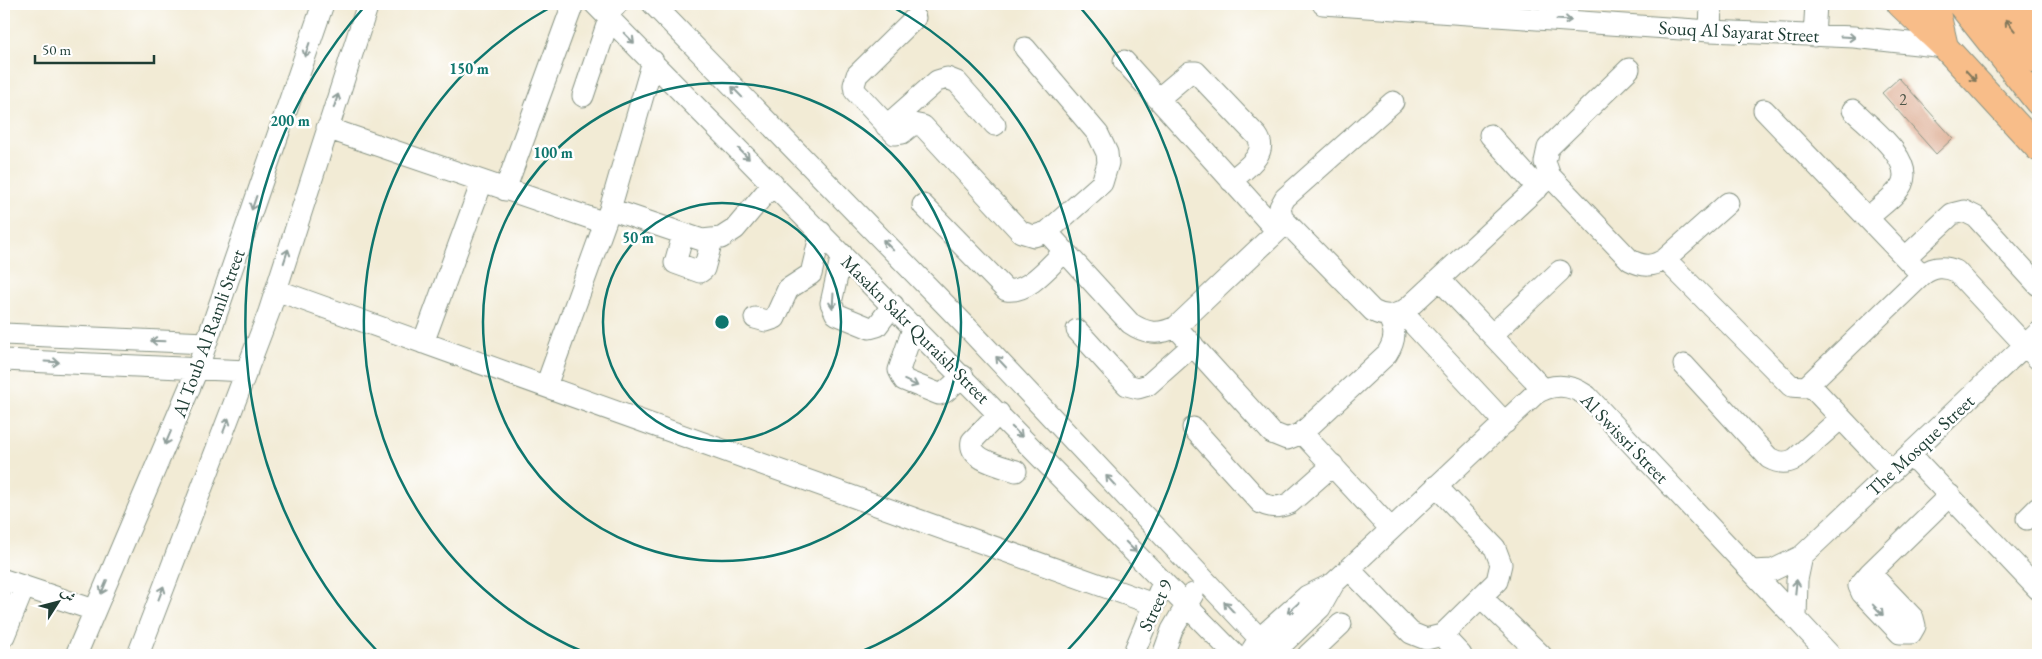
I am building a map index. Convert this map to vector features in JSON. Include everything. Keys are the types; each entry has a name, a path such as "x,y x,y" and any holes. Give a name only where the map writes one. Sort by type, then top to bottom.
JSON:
{"main road":[{"path":"1900,4 1945,47 2038,148"},
{"path":"1935,4 1945,47"},
{"path":"1960,4 2038,102"},
{"path":"1992,4 2034,46"},
{"path":"2018,4 2034,46"}],"street":[{"name":"Al Toub Al Ramli Street","path":"76,655 198,370 323,4"},
{"path":"505,190 573,4"},
{"name":"Masakn Sakr Quraish Street","path":"653,4 965,324 1204,581 1265,652"},
{"name":"Souq Al Sayarat Street","path":"1323,4 1710,31 1854,37 1945,47"},
{"path":"1710,31 1711,4"},
{"path":"1814,36 1816,4"},
{"path":"138,655 247,371 276,290 363,6"},
{"path":"582,96 607,8"},
{"name":"Masakn Sakr Quraish Street","path":"607,8 653,61 1235,655"},
{"path":"915,18 857,75 854,80 854,86 858,95 892,132 899,134 913,124 923,126 1021,232 1034,236 1047,232 1102,183 1108,164 1108,153 1098,134 1025,48"},
{"path":"546,386 608,216 653,61"},
{"path":"1124,61 1231,181 1373,310 1395,314 1505,423"},
{"path":"1176,327 1272,433 1279,438 1287,440 1302,433 1388,354 1393,345 1395,335 1393,324 1395,314 1439,279 1544,182 1548,148 1629,69"},
{"path":"1158,99 1190,72 1196,72 1257,136 1261,145 1259,154 1231,181"},
{"path":"886,126 936,81 947,78 957,82 995,125"},
{"path":"1282,227 1280,213 1282,202 1393,102"},
{"path":"1764,110 1869,217 1922,275"},
{"path":"1853,110 1897,154 1904,169 1901,185 1869,217"},
{"path":"327,128 505,190 702,240 712,240 735,229 773,184"},
{"path":"1490,135 1630,260 1638,265 1648,266 1657,264 1665,259 1728,203"},
{"path":"423,342 482,182"},
{"path":"923,205 1006,290 1012,291 1025,287 1065,251"},
{"path":"1906,257 1952,214 1964,211 1976,217 2038,285"},
{"path":"1047,232 1130,323 1141,330 1153,333 1165,332 1176,327 1282,227"},
{"path":"755,318 766,321 775,318 788,289 810,274 821,232"},
{"path":"683,234 676,263 700,272 704,269 712,240"},
{"path":"842,254 831,303 836,314 870,328 877,326 893,305"},
{"path":"1665,259 1786,383 1798,388 1809,384 1922,275 1928,270 1942,267 1956,271 2034,346"},
{"path":"1492,335 1560,271"},
{"path":"1265,652 1320,608 1341,576 1436,486 1543,389 1439,279"},
{"path":"276,290 1153,604"},
{"path":"914,326 900,366 901,378 939,394 946,392 963,376"},
{"path":"1077,330 1127,385 1138,388 1148,385 1193,345"},
{"path":"4,334 206,343"},
{"name":"The Mosque Street","path":"1752,571 1773,570 1802,556 1910,454 2034,346"},
{"path":"4,360 247,371"},
{"path":"1684,365 1769,458 1775,462 1789,462 1795,459 1841,418"},
{"path":"1809,384 1892,472"},
{"name":"Al Swissri Street","path":"1543,389 1566,386 1587,396 1830,655"},
{"path":"999,413 972,441 972,449 976,456 1016,471"},
{"path":"1193,428 1261,503 1268,506 1283,506 1290,503 1333,465"},
{"path":"1302,433 1391,529"},
{"path":"1910,454 2038,589"},
{"path":"1341,576 1411,633 1426,639 1442,635 1497,581 1500,573 1499,556 1495,548 1436,486"},
{"path":"1870,573 1950,495"},
{"name":"Street 9","path":"1133,655 1164,581 1181,556"},
{"path":"1796,618 1797,580 1802,556"},
{"path":"4,580 94,610"},
{"name":"Street 9","path":"1163,655 1186,604 1204,581"},
{"path":"4,636 24,587"},
{"path":"1481,597 1541,655"},
{"path":"1308,655 1341,624"},
{"path":"1442,635 1461,655"}],"building":[{"path":"1899,78 1953,138 1936,154 1882,93"}]}
